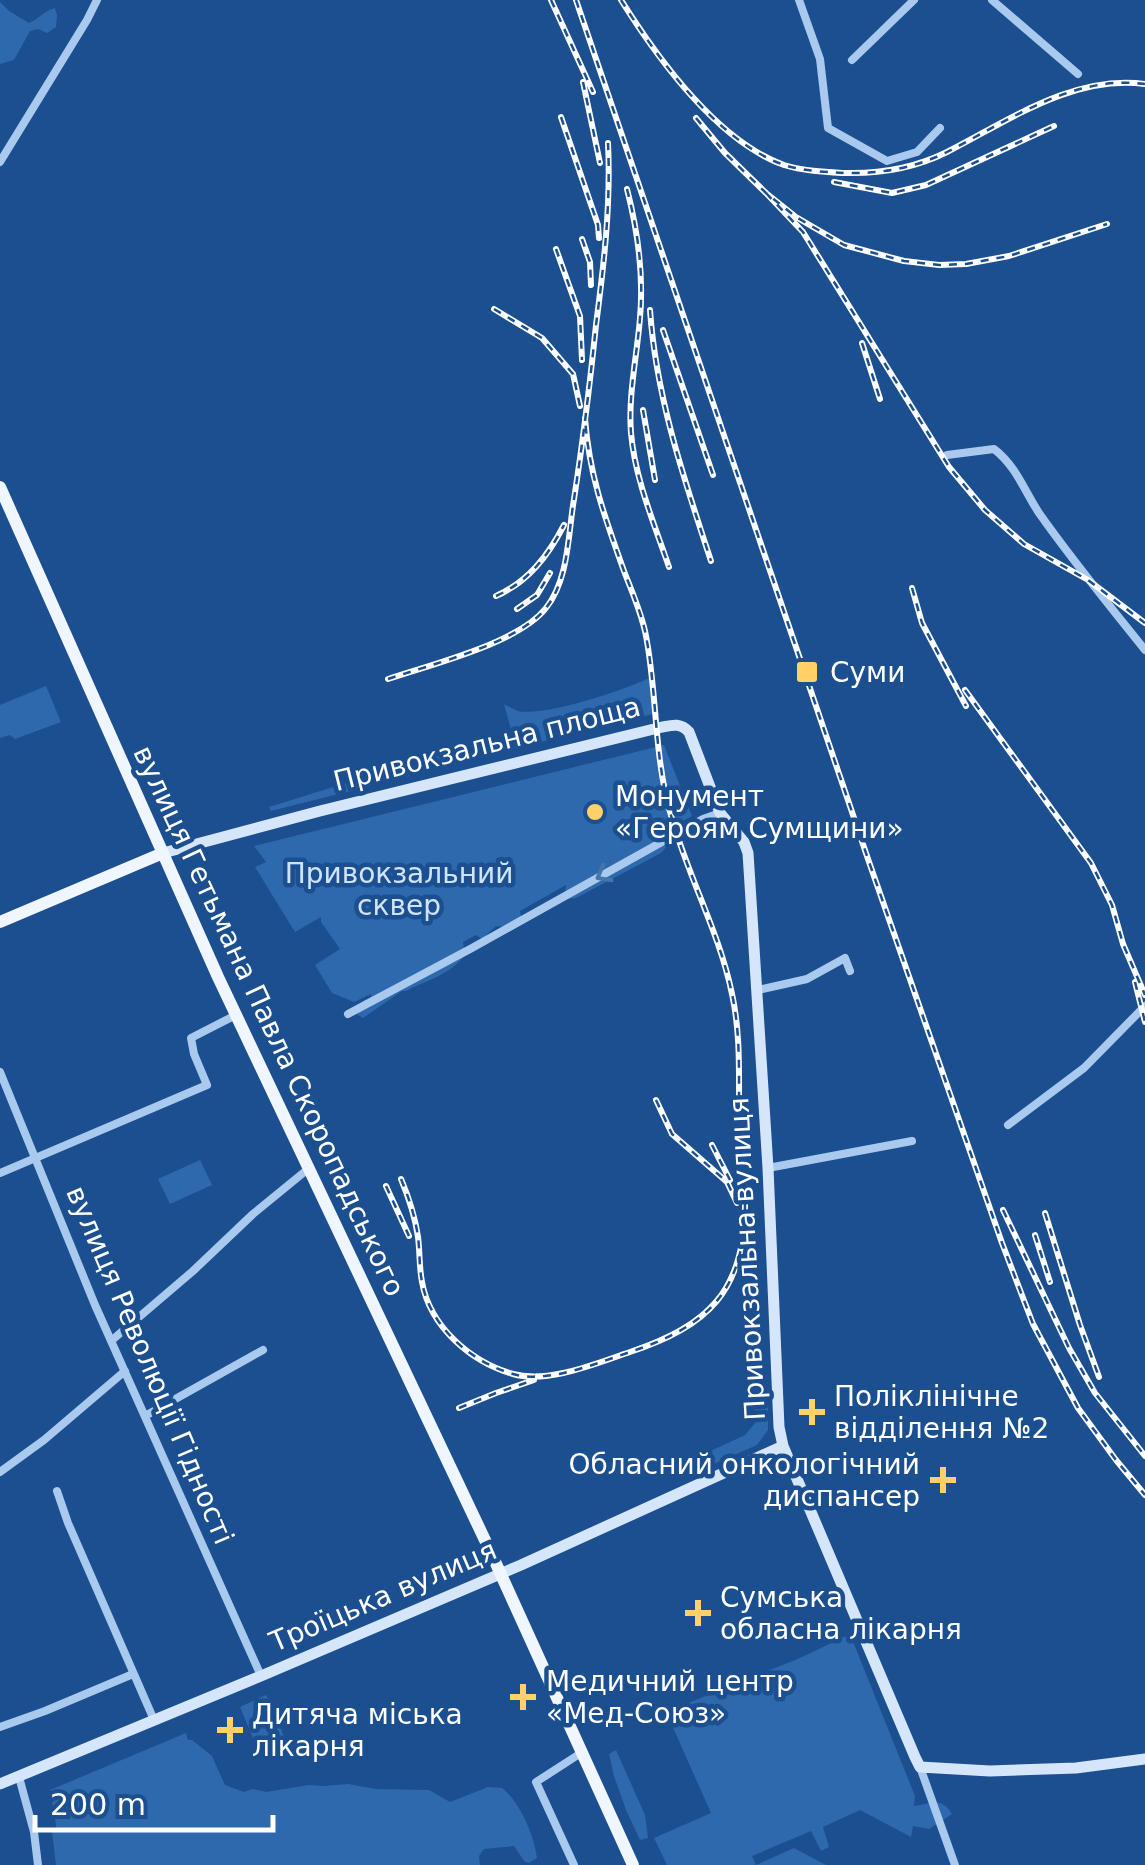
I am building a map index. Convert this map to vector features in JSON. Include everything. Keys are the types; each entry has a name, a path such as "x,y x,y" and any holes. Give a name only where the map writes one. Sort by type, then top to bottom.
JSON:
{"main road":[{"name":"вулиця Гетьмана Павла Скоропадського","path":"0,487 236,1015 500,1573 633,1865"},
{"name":"Привокзальна площа","path":"162,853 676,724 689,732 720,813 744,842 748,854"},
{"path":"0,922 162,853"},
{"name":"Привокзальна вулиця","path":"748,854 779,1426 783,1446 920,1767"},
{"name":"Троїцька вулиця","path":"0,1784 500,1573 783,1446"},
{"path":"920,1767 990,1770 1111,1765 1145,1759"}],"street":[{"path":"0,162 97,0"},
{"path":"799,0 820,58 828,128 887,161 916,152 940,128"},
{"path":"852,60 914,0"},
{"path":"992,0 1078,74"},
{"path":"947,455 994,449 1010,463 1036,509 1145,650"},
{"path":"348,1014 720,813"},
{"path":"758,990 807,979 845,958 850,971"},
{"path":"1008,1125 1084,1068 1145,1006"},
{"path":"0,1173 207,1086 190,1038 236,1015"},
{"name":"вулиця Революції Гідності","path":"0,1072 112,1342 261,1676"},
{"path":"768,1168 912,1142"},
{"path":"112,1342 308,1169"},
{"path":"145,1416 263,1350"},
{"path":"0,1472 125,1371"},
{"path":"57,1490 154,1720"},
{"path":"0,1728 133,1674"},
{"path":"574,1865 536,1782 581,1753"},
{"path":"920,1767 955,1865"},
{"path":"19,1777 34,1832 38,1865"}],"green space":[{"path":"0,2 29,23 55,8 57,15 56,27 47,33 30,31 14,60 0,64"},
{"path":"649,678 653,714 516,748 504,704 518,711 546,710"},
{"path":"46,686 61,722 15,739 10,735 0,738 0,705"},
{"path":"472,743 477,759 271,811 269,807 407,764 408,769"},
{"name":"Привокзальний сквер","path":"664,745 692,816 671,828 671,842 661,853 576,898 567,899 566,885 520,911 521,917 505,927 496,926 482,939 476,935 463,942 465,955 452,968 402,991 363,1018 356,1010 371,994 354,1002 332,993 315,965 340,949 321,917 295,932 255,867 266,862 254,846"},
{"path":"200,1160 212,1185 170,1204 158,1179"},
{"path":"768,1386 768,1430 757,1445 698,1471 689,1461 745,1435 755,1423 754,1391"},
{"path":"850,1634 915,1796 914,1806 940,1803 952,1814 929,1829 913,1826 911,1837 860,1810 823,1827 829,1847 821,1851 811,1831 752,1856 756,1865 667,1865 654,1838 711,1813 666,1712"},
{"path":"266,1695 287,1743 260,1755 240,1707"},
{"path":"186,1733 188,1740 212,1756 225,1785 244,1792 348,1784 429,1790 450,1802 488,1787 502,1788 525,1820 537,1858 525,1862 514,1846 484,1849 479,1856 480,1865 56,1865 52,1832 57,1831 50,1790"},
{"path":"616,1750 645,1815 648,1838 640,1840 626,1810 609,1754"},
{"path":"794,1848 826,1865 756,1865"}],"railway":[{"path":"551,0 593,92"},
{"path":"576,0 1002,1243 1033,1324 1078,1408 1145,1495"},
{"path":"621,0 671,72 713,118 759,153 806,170 858,173 910,166 935,158 1067,93 1093,86 1145,84"},
{"path":"583,82 600,163"},
{"path":"561,117 599,238"},
{"path":"696,118 725,153 796,217 844,245 904,261 966,264 1009,256 1107,224"},
{"path":"834,182 892,193 926,185 1054,126"},
{"path":"388,679 473,651 516,632 546,608 559,584 569,541 602,279 608,143"},
{"path":"627,189 641,269 631,433 641,484 669,567"},
{"path":"766,193 803,232 949,467 985,510 1024,544 1088,580 1145,623"},
{"path":"582,239 590,262 591,285"},
{"path":"556,249 580,316 582,360"},
{"path":"494,309 542,338 573,374 580,406"},
{"path":"650,310 665,406 711,561"},
{"path":"663,330 713,475"},
{"path":"862,343 880,399"},
{"path":"643,410 655,480"},
{"path":"401,1179 417,1229 422,1282 434,1314 468,1351 513,1374 541,1376 572,1371 681,1330 717,1301 738,1261 745,1205 732,994 669,808 644,628 599,496 585,418"},
{"path":"496,596 536,567 564,525"},
{"path":"517,609 537,595 550,573"},
{"path":"912,588 922,623 966,706"},
{"path":"965,690 1091,863 1112,905 1123,944 1145,995"},
{"path":"1135,982 1145,1022"},
{"path":"656,1100 672,1134 727,1182 737,1203"},
{"path":"712,1145 730,1180"},
{"path":"386,1186 409,1236"},
{"path":"1003,1210 1069,1348 1095,1393 1145,1456"},
{"path":"1045,1213 1099,1377"},
{"path":"1035,1235 1050,1282"},
{"path":"459,1408 534,1380"}],"place":[{"name":"Суми","path":"807,672"},
{"name":"Монумент «Героям Сумщини»","path":"595,812"},
{"name":"Поліклінічне відділення №2","path":"812,1412"},
{"name":"Обласний онкологічний диспансер","path":"943,1480"},
{"name":"Сумська обласна лікарня","path":"698,1613"},
{"name":"Медичний центр «Мед-Союз»","path":"523,1697"},
{"name":"Дитяча міська лікарня","path":"230,1730"}]}
